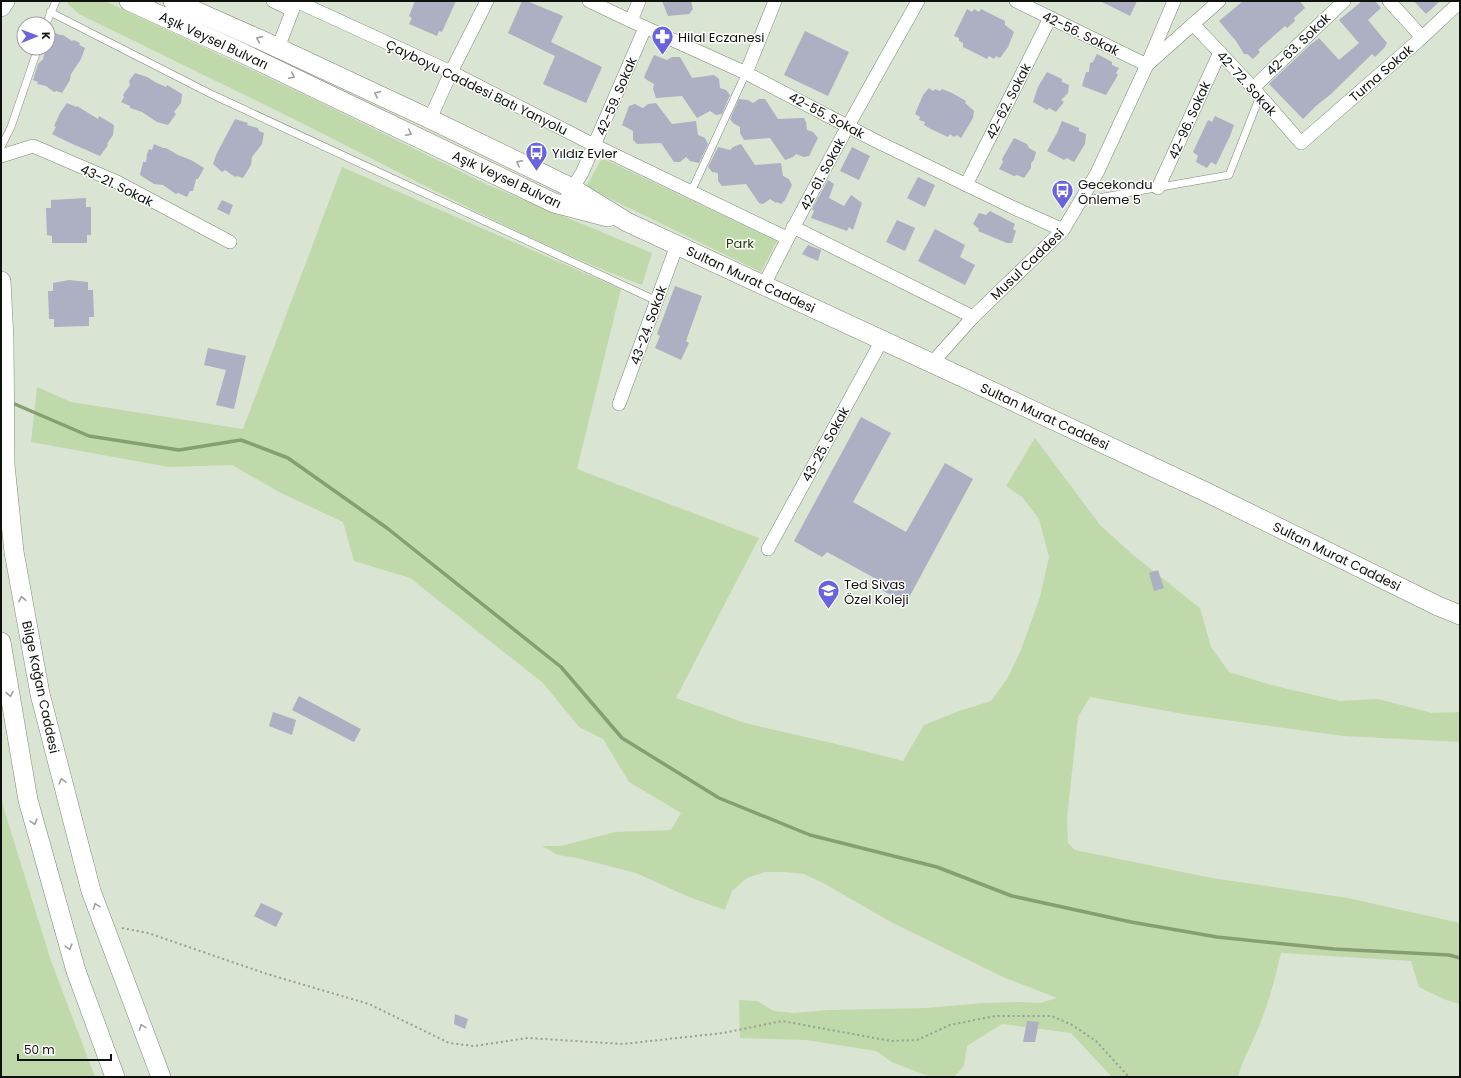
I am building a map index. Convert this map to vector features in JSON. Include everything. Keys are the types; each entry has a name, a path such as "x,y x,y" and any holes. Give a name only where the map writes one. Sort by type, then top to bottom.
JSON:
{"street":[{"path":"1,7 5,1"},
{"name":"Aşık Veysel Bulvarı","path":"129,1 238,51 554,203 627,222"},
{"name":"Aşık Veysel Bulvarı","path":"173,1 430,119 572,188 627,222"},
{"name":"Çayboyu Caddesi Batı Yanyolu","path":"273,1 295,4 451,72 594,145 692,192 790,233 973,317"},
{"path":"430,119 451,72 487,1"},
{"name":"42-55. Sokak","path":"589,1 746,73 966,185 1064,230"},
{"path":"631,21 639,1"},
{"path":"746,73 775,1"},
{"name":"42-61. Sokak","path":"764,285 848,125 918,1"},
{"name":"42-56. Sokak","path":"1016,1 1147,65"},
{"name":"Musul Caddesi","path":"932,363 973,317 1064,230 1097,173 1147,65 1174,1"},
{"path":"1147,65 1219,1"},
{"name":"42-63. Sokak","path":"1257,92 1344,1"},
{"path":"1389,1 1422,37"},
{"name":"Turna Sokak","path":"1301,143 1460,2"},
{"path":"278,48 295,4"},
{"name":"42-62. Sokak","path":"966,185 1050,18"},
{"name":"42-72. Sokak","path":"1193,24 1257,92 1301,143"},
{"name":"42-59. Sokak","path":"562,205 582,173 645,28"},
{"name":"42-96. Sokak","path":"1158,188 1220,52"},
{"name":"43-21. Sokak","path":"1,156 33,146 117,182 230,242"},
{"name":"Sultan Murat Caddesi","path":"627,222 1192,485 1438,606 1460,615"},
{"name":"43-24. Sokak","path":"619,404 677,246"},
{"name":"Bilge Kağan Caddesi","path":"1,281 4,339 5,465 14,552 40,694 91,891 161,1077"},
{"name":"43-25. Sokak","path":"768,549 882,340"},
{"path":"1,642 28,800 76,971 115,1077"}],"lane":[{"path":"49,16 56,1"},
{"path":"50,12 213,96 657,301"},
{"path":"1,147 11,127 35,56"},
{"path":"692,192 746,73"},
{"path":"1080,202 1229,175 1257,92"}],"path":[{"path":"103,924 148,933 267,974 369,1004 449,1043 474,1046 528,1038 623,1044 723,1033 782,1021 891,1041 917,1040 950,1025 994,1016 1052,1016 1072,1025 1096,1041 1129,1077"}],"green space":[{"path":"68,1 105,1 305,95 488,185 652,253 642,285 530,238 457,202 282,113 79,14 68,4"},
{"name":"Park","path":"602,158 777,241 761,272 586,187"},
{"path":"342,167 621,289 577,469 759,538 676,698 745,723 903,761 924,725 962,710 991,701 1007,679 1021,650 1040,597 1049,557 1039,519 1022,497 1006,486 1035,438 1100,525 1132,554 1200,608 1211,647 1229,672 1271,685 1340,701 1378,699 1432,713 1460,712 1460,742 1344,736 1189,715 1090,697 1078,717 1067,818 1068,843 1075,850 1212,878 1348,898 1460,923 1460,1004 1446,1000 1419,987 1411,961 1281,953 1265,1012 1238,1077 1112,1077 1071,1033 1002,1024 967,1046 964,1066 954,1077 930,1077 892,1062 876,1051 806,1040 740,1038 739,1000 757,1001 774,1011 793,1013 829,1010 926,1008 983,1003 1040,1003 1057,998 1003,977 891,922 823,883 804,874 765,872 747,878 732,891 725,910 689,897 636,873 577,858 558,855 542,846 561,846 615,832 671,830 681,813 629,782 603,739 579,727 543,683 410,578 354,561 343,522 281,493 232,465 169,467 31,442 37,387 71,402 243,429"},
{"path":"1,793 3,806 51,961 95,1077 1,1077"}],"building":[{"path":"415,1 456,1 442,32 439,31 437,36 409,24 412,18 409,16"},
{"path":"522,1 527,1 563,16 551,42 602,67 586,103 543,84 555,56 508,33"},
{"path":"662,1 691,1 693,9 689,14 668,16"},
{"path":"1100,1 1137,1 1130,16"},
{"path":"1243,1 1300,1 1305,8 1294,18 1295,21 1287,28 1285,26 1258,50 1260,52 1253,59 1247,54 1244,54 1236,41 1219,21"},
{"path":"1362,1 1375,1 1381,8 1368,20 1387,43 1385,47 1375,57 1372,54 1303,119 1269,84 1319,38 1339,60 1359,43 1339,20"},
{"path":"1414,1 1440,1 1426,14"},
{"path":"967,9 972,12 974,9 979,12 981,9 1005,21 1005,25 1014,32 1008,47 1000,58 996,56 994,59 989,56 987,59 963,47 963,43 959,41 959,38 954,36"},
{"path":"805,31 849,52 828,96 784,75"},
{"path":"56,33 80,43 79,45 85,48 81,59 71,74 70,80 62,93 57,91 54,92 46,86 37,84 38,82 33,80 38,64 44,56 56,56"},
{"path":"1097,54 1112,62 1112,65 1119,68 1116,73 1118,75 1106,95 1082,86 1086,72 1089,72 1090,63 1093,62"},
{"path":"654,55 667,60 672,57 680,57 692,78 714,75 719,79 720,88 726,90 730,95 722,114 716,115 710,111 697,118 682,96 656,98 653,89 654,84 644,77"},
{"path":"1047,72 1062,79 1062,82 1069,85 1068,93 1061,100 1064,102 1056,112 1049,108 1047,110 1033,102 1038,87"},
{"path":"135,73 147,77 166,87 167,85 182,94 181,103 174,112 176,114 168,125 157,122 142,112 130,108 130,106 121,102 124,97 123,95 130,85 129,81"},
{"path":"929,88 933,91 935,89 940,91 942,89 952,93 966,101 965,103 974,111 973,118 961,138 957,135 954,137 950,134 948,137 931,129 924,125 925,122 919,120 920,117 915,114 923,95"},
{"path":"739,99 748,100 753,103 759,99 765,99 778,119 804,118 807,130 813,132 818,138 809,156 804,157 796,154 785,160 770,138 744,140 740,133 740,127 733,123 730,119"},
{"path":"67,103 76,107 77,106 98,119 99,116 114,125 113,135 100,156 52,134 56,127 54,126 60,113"},
{"path":"656,103 672,124 696,121 698,135 705,138 708,144 699,163 690,161 686,157 680,162 674,162 661,143 637,144 633,140 633,131 622,125 629,106 635,104 643,108 648,104"},
{"path":"1215,116 1234,125 1216,165 1211,162 1207,168 1196,162 1198,156 1193,152 1208,120 1212,122"},
{"path":"235,119 248,123 247,125 258,128 259,131 264,133 262,144 252,157 251,165 243,178 237,176 235,177 225,170 222,172 213,164 217,153"},
{"path":"1062,121 1079,128 1079,131 1086,134 1085,144 1074,162 1067,158 1064,160 1047,151"},
{"path":"1014,138 1027,144 1029,148 1036,152 1034,160 1031,163 1031,168 1024,178 1017,175 1014,176 999,169 1003,162 1002,159"},
{"path":"154,144 191,160 204,168 198,179 196,179 193,191 190,191 187,197 178,193 176,194 163,185 154,184 140,175 143,162 146,162 149,149 152,150"},
{"path":"741,144 755,165 781,163 783,176 789,179 792,185 785,200 781,204 770,199 763,204 759,203 746,184 722,186 718,181 718,173 712,172 708,167 718,147 730,150"},
{"path":"852,147 870,156 859,180 840,171"},
{"path":"918,177 935,185 925,207 907,198"},
{"path":"828,180 834,184 829,198 844,206 851,195 862,203 853,230 849,227 847,231 811,218 814,211 812,209"},
{"path":"86,198 86,207 91,207 91,235 87,235 87,243 52,243 52,236 47,235 46,208 51,208 51,200"},
{"path":"222,200 233,205 229,215 217,209"},
{"path":"990,211 1015,224 1013,229 1016,231 1012,243 1007,243 978,231 979,229 973,224 979,213 986,215"},
{"path":"897,220 915,228 905,251 886,242"},
{"path":"935,229 965,245 960,257 975,265 965,285 918,261"},
{"path":"808,245 821,250 818,261 802,254"},
{"path":"69,280 88,282 88,290 93,290 94,317 89,317 89,326 54,327 54,319 49,319 48,291 53,291 53,283"},
{"path":"675,286 702,296 686,341 689,343 681,360 655,348 660,336 657,334"},
{"path":"208,348 246,356 234,409 216,405 226,370 204,365"},
{"path":"861,417 891,433 853,502 906,532 945,463 973,479 906,603 878,588 880,581 827,552 822,557 794,541"},
{"path":"1158,570 1164,588 1154,591 1149,573"},
{"path":"299,696 361,729 354,742 292,710"},
{"path":"273,712 296,720 292,735 269,726"},
{"path":"261,903 283,913 276,927 254,916"},
{"path":"455,1014 468,1019 465,1029 454,1024"},
{"path":"1027,1021 1039,1022 1035,1042 1023,1042"}],"waterway":[{"path":"10,402 89,436 179,450 241,440 288,458 387,528 561,667 622,738 719,798 810,835 937,867 1012,896 1131,922 1217,937 1334,949 1449,955 1460,958"}],"place":[{"name":"Hilal Eczanesi","path":"662,56"},
{"name":"Yıldız Evler","path":"536,172"},
{"name":"Gecekondu Önleme 5","path":"1062,210"},
{"name":"Ted Sivas Özel Koleji","path":"829,610"}]}
